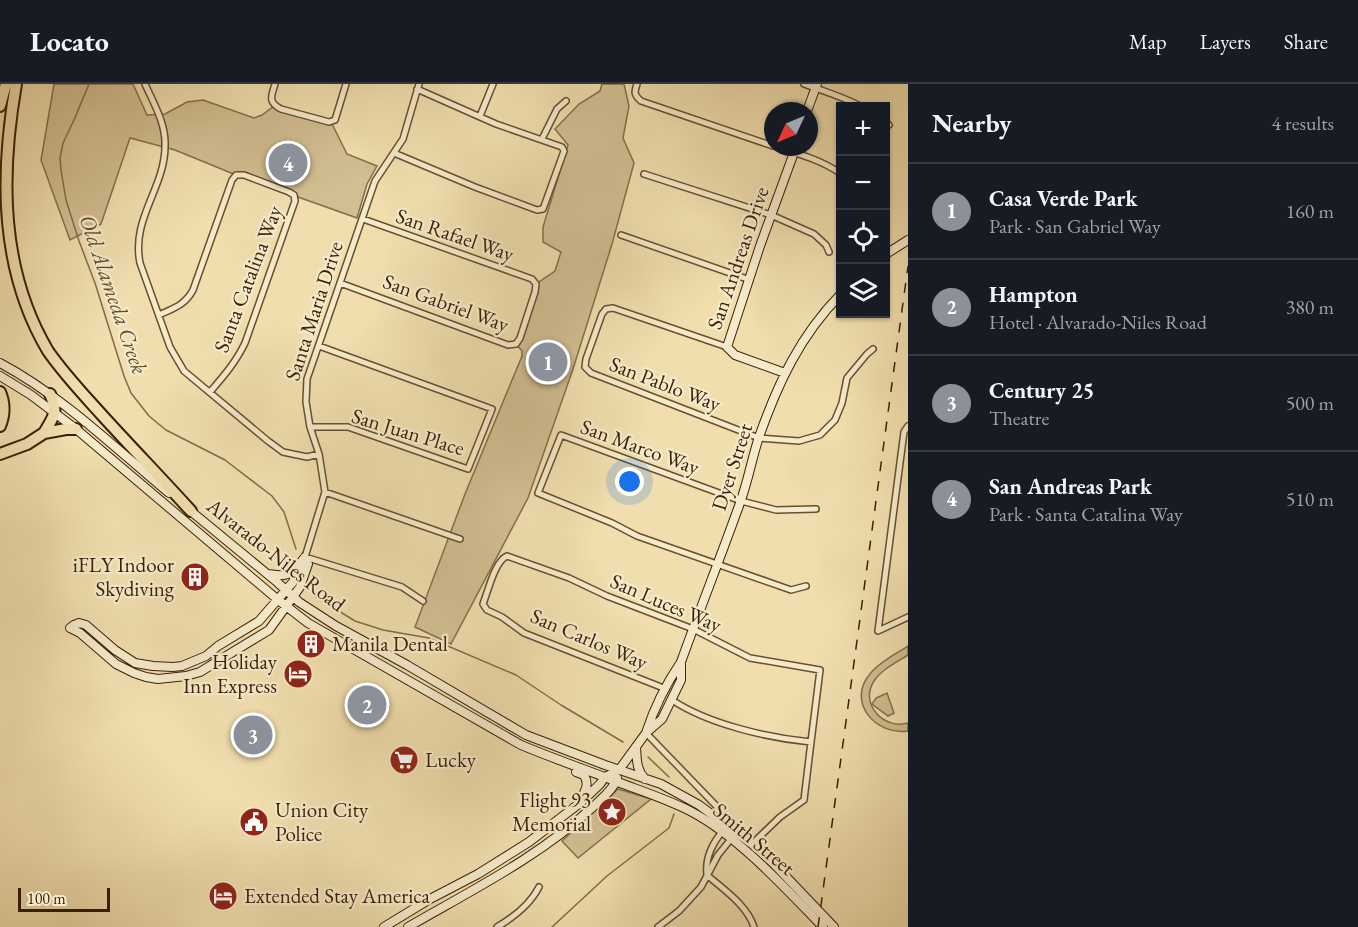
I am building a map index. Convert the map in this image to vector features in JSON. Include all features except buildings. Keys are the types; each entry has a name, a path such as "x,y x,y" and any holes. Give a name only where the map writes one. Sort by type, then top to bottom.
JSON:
{"highway":[{"path":"0,106 6,84"},
{"path":"16,84 6,134 1,198 7,250 22,300 40,339 56,362 191,511"},
{"path":"0,392 4,405 0,426"},
{"path":"44,434 55,412 55,404 50,394"},
{"path":"0,454 27,444 44,434 76,429"}],"main road":[{"path":"810,102 816,85"},
{"name":"San Andreas Drive","path":"727,347 792,156"},
{"path":"890,251 908,240"},
{"name":"Dyer Street","path":"646,733 671,676 681,662 741,501 759,438 785,373 805,338 836,300"},
{"path":"727,347 735,355 785,373"},
{"name":"Alvarado-Niles Road","path":"0,363 50,394 310,610 526,735 619,770"},
{"name":"Alvarado-Niles Road","path":"0,376 55,412 308,623 521,745 616,782"},
{"name":"Santa Maria Drive","path":"305,557 308,564 300,587 269,630 200,672 172,678 146,677 108,658 80,633 70,628 79,623 86,625 120,654 135,663 173,668 182,666 206,656 259,621 293,582 305,557"},
{"path":"267,573 285,576 299,566"},
{"name":"Dyer Street","path":"408,927 544,847 603,797 616,782 619,770 646,733 662,719 681,680 681,662"},
{"path":"636,747 637,766 639,773 645,779"},
{"path":"546,756 555,763 584,775 587,785 580,802"},
{"name":"Dyer Street","path":"384,927 478,874 529,842 580,802 605,777 619,770"},
{"name":"Smith Street","path":"619,770 664,786 699,805 732,828 775,865 834,927"},
{"name":"Smith Street","path":"616,782 654,795 693,813 722,831 766,869 823,927"}],"street":[{"path":"145,84 161,119 165,145 161,170 141,221 138,252 140,264 170,347 184,371 283,452 307,457 319,454"},
{"path":"275,84 272,95 274,106 332,122 335,120 346,84"},
{"path":"480,116 493,84"},
{"path":"637,84 634,92 641,101 764,142"},
{"path":"804,84 816,85 852,102"},
{"path":"394,153 537,210 543,208 564,151 562,147 542,139 496,124 418,86"},
{"name":"Santa Maria Drive","path":"305,557 325,492 319,454 310,427 306,402 307,379 375,181 403,139 418,86"},
{"path":"542,139 557,109 566,101"},
{"path":"810,156 836,170"},
{"path":"644,174 771,215 813,234 826,244 829,252"},
{"name":"Santa Catalina Way","path":"159,315 185,303 193,290 231,180 236,175 244,175 294,195 295,201 245,344 231,368 210,392"},
{"name":"San Rafael Way","path":"363,219 532,279 536,284"},
{"path":"621,235 750,280"},
{"name":"San Gabriel Way","path":"340,283 508,345 516,344 520,338 536,284"},
{"name":"San Pablo Way","path":"727,347 613,308 606,309 602,314 585,367 591,373 759,438 799,441 820,435 835,420 842,403 847,378 873,349"},
{"name":"San Juan Place","path":"310,427 348,427 468,469 492,409 319,346"},
{"path":"908,426 904,432 878,631 908,617"},
{"name":"San Marco Way","path":"717,564 637,536 612,523 538,494 561,435 741,501 776,510 816,508"},
{"path":"325,492 460,539"},
{"name":"San Luces Way","path":"502,558 507,556 569,578 607,596 693,629 750,658 820,670 811,742"},
{"path":"305,557 402,587 423,601"},
{"name":"San Carlos Way","path":"502,558 497,565 483,604 487,610 502,617 524,633 666,689"},
{"path":"717,564 791,590 806,586"},
{"path":"672,700 717,722 764,734 811,742 804,800 780,817 752,844"},
{"name":"Smith Street","path":"646,733 725,815 732,828"},
{"path":"659,927 679,911 701,887 707,875 718,855 731,839 732,828 722,831 714,842 708,856 707,875 736,900 752,919 754,927"},
{"path":"497,927 513,917 534,898 539,887"}],"shaded area":[{"path":"54,84 133,84 147,115 165,114 187,102 203,100 254,118 274,106 331,122 347,154 377,166 367,184 357,218 236,175 175,150 130,138 101,224 70,240 41,160"},
{"path":"602,84 624,84 629,106 623,138 634,163 612,244 573,369 528,498 451,644 415,627 465,494 522,356 522,351 516,344 536,284 555,271 561,252 543,242 543,227 568,145 555,129 579,104 600,91"},
{"path":"908,646 908,655 881,673 870,690 872,706 876,713 890,723 908,723 908,731 896,731 876,723 868,715 861,695 863,685 870,674 883,662"},
{"path":"887,693 894,713 888,716 872,704 876,698"},
{"path":"618,789 651,799 578,858 562,841"}],"waterway":[{"name":"Old Alameda Creek","path":"89,84 63,143 60,158 61,170 66,200 131,393 149,416 166,430 225,460 272,496 284,512 296,549"},
{"name":"Old Alameda Creek","path":"309,586 316,597 355,621 383,630 429,638 516,675 623,742"},
{"name":"Old Alameda Creek","path":"648,757 669,777"},
{"name":"Old Alameda Creek","path":"552,927 607,876 669,828 674,814"}],"railway":[{"path":"818,927 908,266"}],"place":[{"name":"San Andreas Park","path":"288,163"},
{"name":"Casa Verde Park","path":"548,362"},
{"name":"iFLY Indoor Skydiving","path":"195,577"},
{"name":"Manila Dental","path":"311,644"},
{"name":"Holiday Inn Express","path":"298,674"},
{"name":"Hampton","path":"367,705"},
{"name":"Century 25","path":"253,735"},
{"name":"Lucky","path":"404,760"},
{"name":"Flight 93 Memorial","path":"612,812"},
{"name":"Union City Police","path":"254,822"},
{"name":"Extended Stay America","path":"223,896"}]}
